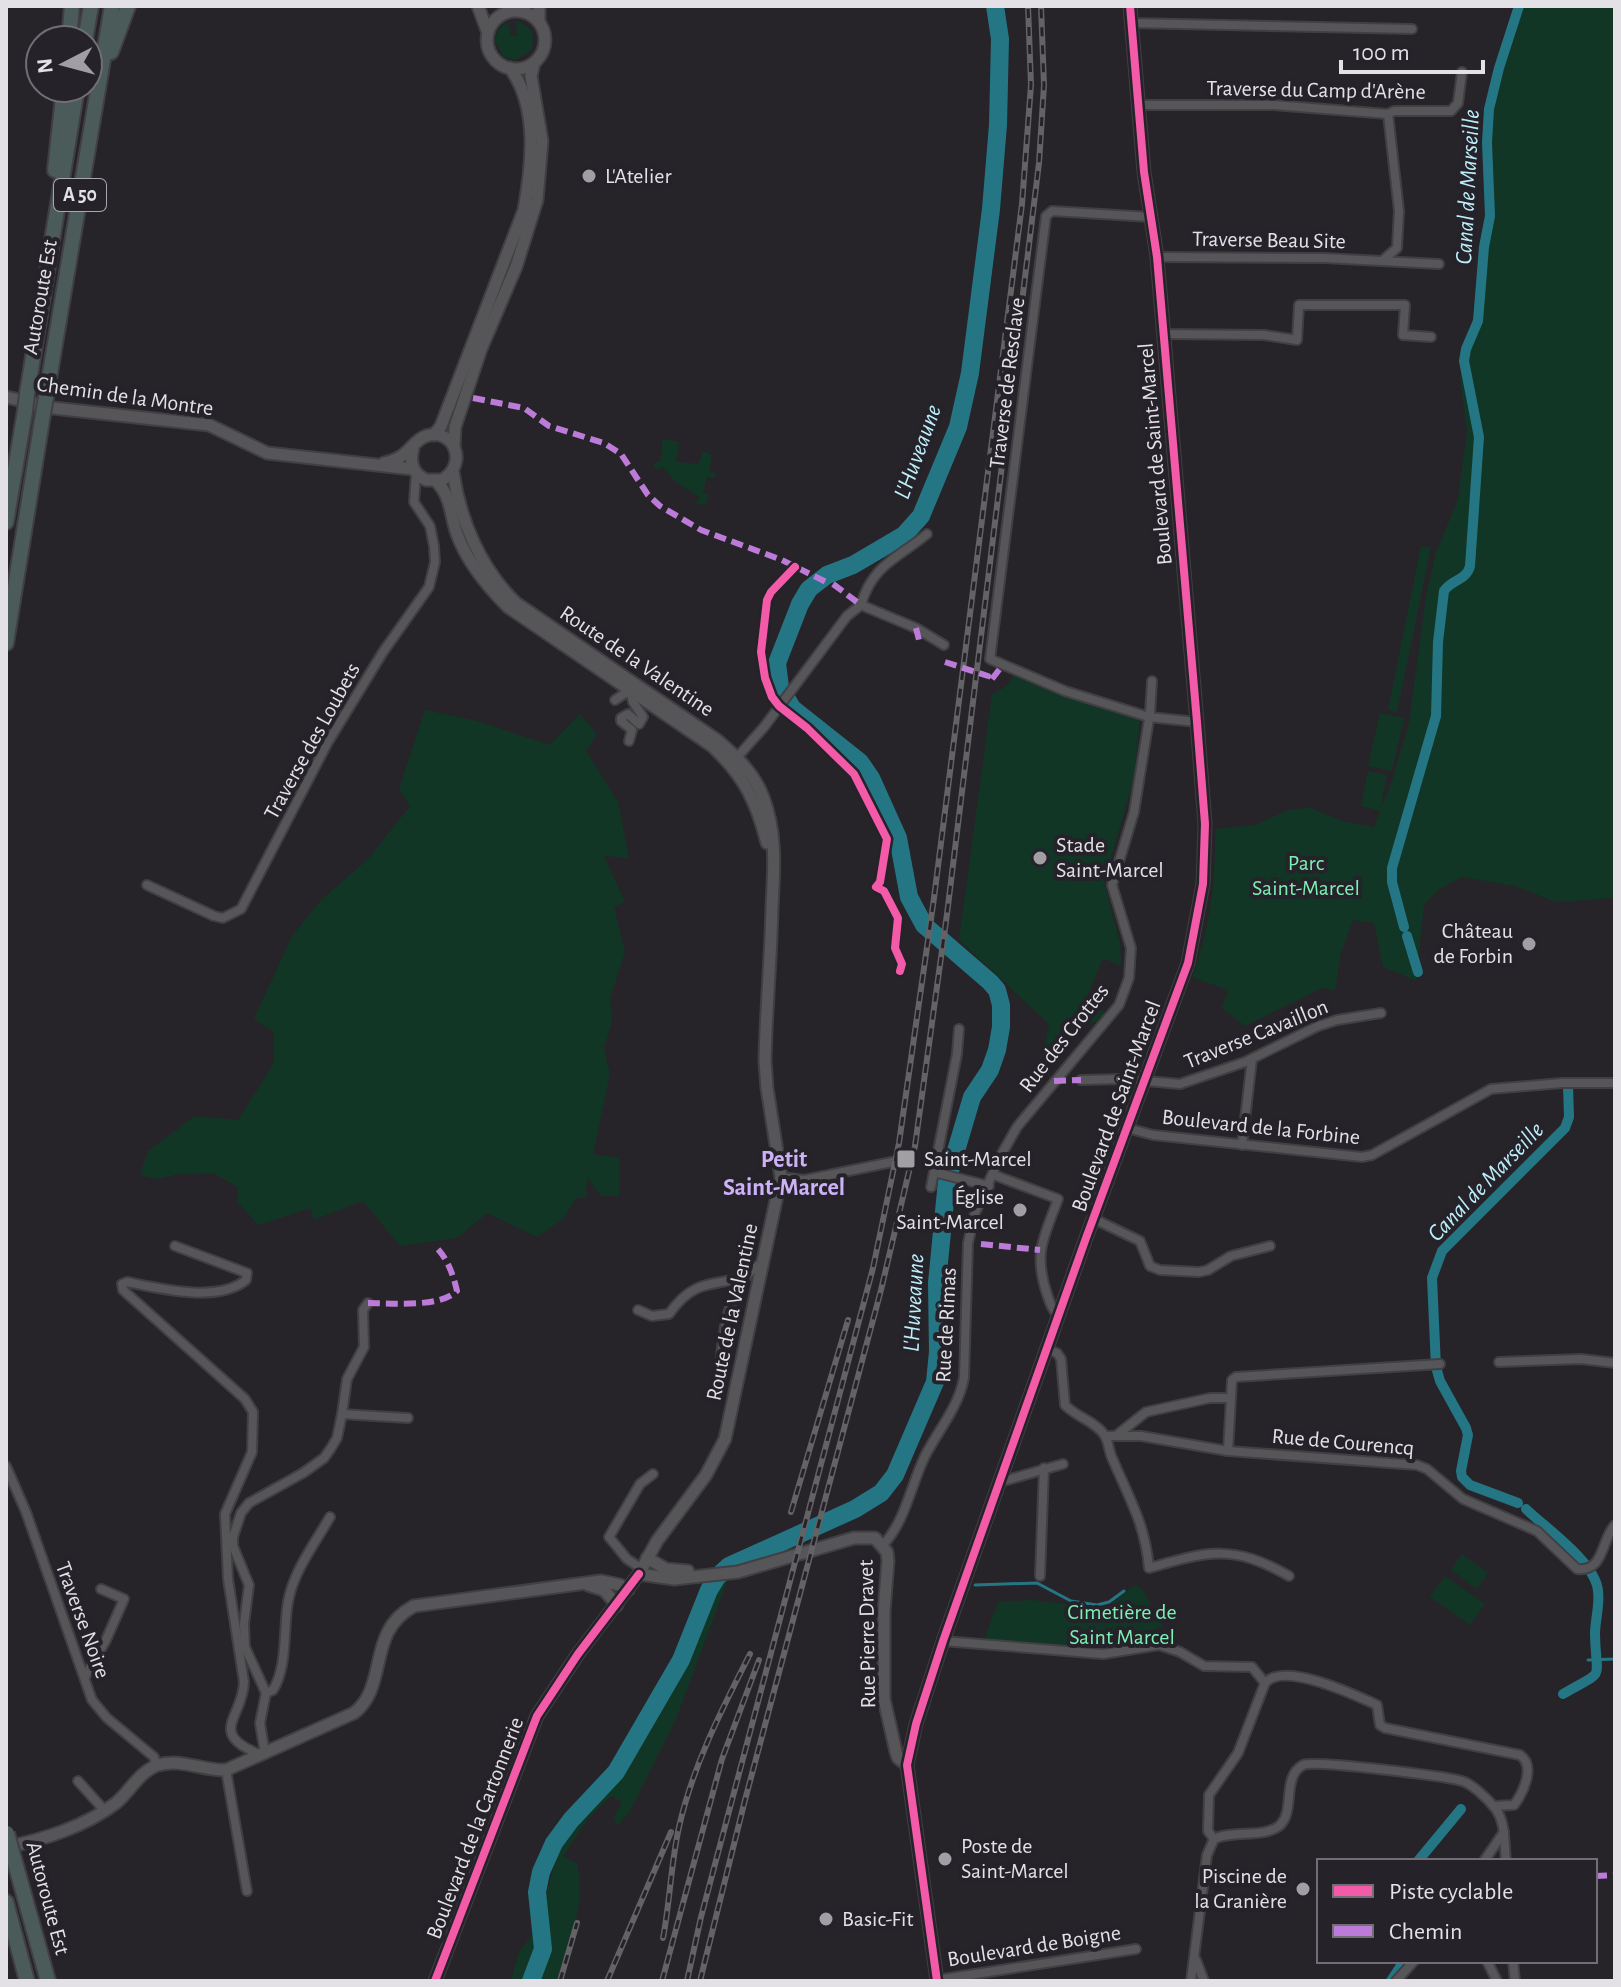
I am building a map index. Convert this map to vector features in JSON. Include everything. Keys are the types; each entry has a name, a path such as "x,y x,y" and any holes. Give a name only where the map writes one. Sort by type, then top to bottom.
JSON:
{"highway":[{"name":"Autoroute Est","path":"104,56 112,6"},
{"path":"104,67 128,6"},
{"path":"38,325 62,104"},
{"name":"Autoroute Est","path":"6,522 74,104"},
{"name":"Autoroute Est","path":"6,643 96,104"},
{"name":"Autoroute Est","path":"8,1841 48,1981"},
{"name":"Autoroute Est","path":"6,1902 27,1981"}],"street":[{"path":"434,435 441,426 524,210 530,172 531,144 522,87 510,68 494,59 478,6"},
{"path":"510,68 523,68 540,56 545,39 539,22 539,6"},
{"name":"Boulevard de Saint-Marcel","path":"937,1980 907,1765 922,1703 1188,963 1203,884 1205,824 1197,722 1157,257 1137,105 1130,6"},
{"path":"488,33 498,17 511,9 534,16 539,22"},
{"path":"1131,23 1412,29"},
{"path":"414,502 420,490 453,472 457,459 455,427 481,349 516,267 537,200 542,141 531,76 534,63"},
{"name":"Traverse du Camp d'Arène","path":"1137,105 1273,105 1388,114 1394,111 1445,111 1456,108 1462,72"},
{"path":"1381,261 1397,248 1399,211 1388,114"},
{"name":"Traverse de Resclave","path":"1149,717 1065,691 990,659 1046,216 1052,211 1151,217"},
{"name":"Traverse Beau Site","path":"1157,257 1324,258 1439,264"},
{"path":"1163,334 1264,335 1297,340 1299,305 1405,305 1403,335 1431,337"},
{"name":"Chemin de la Montre","path":"6,397 53,408 209,425 267,453 415,471"},
{"path":"414,502 413,449 421,438 434,435 442,436 454,446"},
{"name":"Chemin de la Montre","path":"375,465 395,461 413,449"},
{"path":"415,471 433,481"},
{"name":"Route de la Valentine","path":"453,472 481,559 494,579 516,603 652,695 667,711"},
{"name":"Route de la Valentine","path":"433,481 444,489 457,534 475,567 508,607 630,690 667,711 734,761 754,778 770,820 775,861 765,1061 781,1177 725,1439 706,1475 657,1541 643,1567"},
{"name":"Traverse des Loubets","path":"147,885 214,916 223,918 241,909 328,742 383,652 429,587 435,562 432,534 414,502"},
{"path":"453,518 459,524 468,525"},
{"path":"734,761 847,616 861,605 875,573 927,534"},
{"path":"861,605 916,628 944,645"},
{"name":"Rue des Crottes","path":"989,1186 1000,1157 1017,1127 1119,1005 1129,978 1131,948 1112,885 1134,812 1152,681"},
{"path":"615,700 630,690 652,695"},
{"path":"629,741 632,730 621,718 628,714 639,724 643,717 633,702 630,690"},
{"path":"1149,717 1197,722"},
{"name":"Traverse Cavaillon","path":"1081,1080 1144,1080 1180,1084 1248,1060 1318,1026 1381,1013"},
{"path":"931,1187 959,1029"},
{"path":"1242,1145 1248,1060"},
{"name":"Boulevard de la Forbine","path":"1127,1128 1153,1135 1369,1156 1491,1089 1562,1083 1615,1083"},
{"path":"781,1177 806,1180 892,1162"},
{"path":"936,1172 989,1186"},
{"path":"994,1175 1058,1199 1040,1250 1038,1265 1052,1310 1059,1316"},
{"name":"Rue de Rimas","path":"883,1545 895,1533 924,1459 961,1394 970,1232 989,1186"},
{"path":"1094,1219 1140,1241 1150,1266 1160,1270 1199,1272 1231,1256 1270,1246"},
{"path":"175,1246 247,1273 246,1280 237,1287 215,1293 127,1282 122,1284 123,1290 245,1399 253,1412 252,1452 225,1514 228,1579 244,1682 241,1702 231,1723 236,1742 241,1747 264,1754"},
{"path":"719,1392 724,1327 745,1278 751,1269 764,1261"},
{"path":"638,1310 652,1316 669,1314 682,1296 692,1289 711,1282 745,1278"},
{"path":"264,1754 260,1723 266,1693 245,1647 244,1624 249,1585 233,1546 233,1537 241,1513 249,1503 324,1458 337,1438 347,1379 364,1347 363,1310 368,1303"},
{"path":"1047,1349 1057,1353 1061,1359 1065,1405 1105,1436 1109,1454 1138,1513 1147,1545 1149,1568 1207,1553 1233,1553 1262,1562 1289,1576"},
{"path":"1499,1362 1581,1359 1615,1363"},
{"path":"1228,1451 1232,1380 1236,1377 1436,1364"},
{"path":"1117,1435 1146,1412 1210,1398 1231,1398"},
{"path":"342,1414 408,1418"},
{"name":"Rue de Courencq","path":"1105,1436 1141,1436 1228,1451 1417,1465 1427,1469 1463,1499 1537,1531 1572,1566 1584,1570 1595,1565 1608,1533 1615,1525"},
{"path":"1000,1482 1063,1464"},
{"name":"Traverse Noire","path":"6,1466 26,1512 98,1709 154,1757 156,1766"},
{"path":"1040,1576 1044,1468"},
{"path":"643,1567 627,1559 609,1537 640,1484 653,1474"},
{"path":"266,1693 273,1690 279,1678 287,1604 292,1587 330,1517"},
{"name":"Rue Pierre Dravet","path":"643,1567 674,1579 738,1572 854,1538 875,1538 883,1545 888,1561 884,1611 884,1699 896,1752 907,1765"},
{"name":"Rue Pierre Dravet","path":"643,1567 694,1571 705,1575"},
{"name":"Boulevard de la Cartonnerie","path":"435,1981 537,1716 578,1654 643,1567"},
{"path":"8,1841 42,1839 105,1811 119,1801 141,1776 156,1766 177,1762 216,1771 226,1770 354,1713 369,1697 385,1636 395,1621 414,1606 601,1581 628,1590"},
{"path":"588,1585 604,1590 617,1605"},
{"path":"85,1677 124,1599 101,1589"},
{"path":"943,1641 1103,1654 1165,1645 1204,1666 1252,1667 1265,1683"},
{"path":"1214,1839 1208,1831 1209,1795 1238,1753 1265,1683 1275,1676 1304,1678 1335,1686 1377,1705 1380,1725 1385,1728 1525,1758 1528,1765 1521,1795 1514,1805 1494,1806"},
{"path":"1191,1981 1207,1855 1214,1839 1279,1826 1286,1813 1295,1773 1300,1767 1329,1763 1464,1781 1499,1814 1506,1859"},
{"path":"226,1770 247,1891"},
{"path":"78,1781 105,1811"},
{"path":"1485,1859 1504,1832"},
{"name":"Boulevard de Boigne","path":"937,1980 1136,1949"},
{"path":"1194,1957 1204,1981"},
{"path":"1396,1981 1412,1963"},
{"path":"1488,1963 1497,1981"}],"green space":[{"name":"Parc Saint-Marcel","path":"1524,6 1615,6 1615,898 1556,902 1515,886 1462,877 1438,890 1424,905 1416,981 1383,967 1374,923 1353,920 1341,953 1335,990 1322,988 1245,1026 1222,1008 1228,990 1192,977 1211,904 1215,829 1255,825 1288,810 1310,808 1342,821 1374,827 1380,811 1361,806 1368,771 1387,775 1380,809 1390,787 1409,723 1426,597 1436,553 1458,499 1467,432 1460,377 1480,316 1476,285 1494,203 1491,105"},
{"path":"516,21 528,28 533,40 531,50 516,60 504,57 495,41 498,30 508,22 511,36 517,36"},
{"path":"663,439 679,442 676,462 699,464 703,451 712,455 709,472 716,473 715,478 707,477 703,493 709,495 705,505 696,503 700,497 677,483 662,467 656,470 653,463 660,462"},
{"path":"1421,546 1431,547 1397,712 1388,710"},
{"name":"Stade Saint-Marcel","path":"1014,675 1140,717 1134,779 1104,882 1120,942 1121,966 1103,958 1085,1002 1105,1012 1102,1018 1045,1048 1049,1024 959,940 992,695 1008,685"},
{"path":"425,710 477,721 550,745 580,714 597,734 586,751 618,802 629,858 604,856 625,902 614,907 625,952 610,999 612,1021 604,1049 610,1074 593,1154 619,1158 619,1196 601,1196 587,1177 586,1198 576,1198 563,1219 537,1237 487,1213 457,1238 400,1246 363,1201 313,1220 311,1208 258,1225 237,1201 238,1187 213,1173 179,1174 158,1179 140,1175 148,1151 195,1116 238,1120 274,1063 274,1032 254,1019 292,936 321,900 368,859 410,806 399,789"},
{"path":"1380,713 1404,718 1392,771 1368,766"},
{"path":"1462,1554 1488,1573 1477,1589 1451,1570"},
{"path":"1445,1576 1485,1604 1470,1625 1430,1597"},
{"path":"727,1582 676,1719 630,1811 617,1826 614,1818 622,1802 611,1796 587,1820 563,1856 577,1864 580,1895 575,1923 557,1981 511,1981 519,1952 531,1937 544,1902 556,1859 577,1818 606,1790 676,1653 706,1583"},
{"name":"Cimetière de Saint Marcel","path":"1135,1585 1142,1589 1163,1627 1144,1632 1146,1643 1106,1650 984,1640 998,1602 1032,1600 1099,1608 1109,1606"}],"waterway":[{"name":"L'Huveaune","path":"531,1981 543,1949 537,1892 541,1872 554,1843 616,1772 681,1660 717,1577 729,1566 855,1509 881,1493 895,1475 935,1382 937,1283 947,1181 972,1097 990,1070 997,1050 1001,1005 997,990 990,982 924,925 909,897 898,838 871,778 860,762 792,708 780,687 777,663 809,589 827,575 853,565 904,535 921,516 958,427 970,373 991,209 998,125 1000,39 995,6"},
{"name":"Canal de Marseille","path":"1404,927 1392,882 1392,868 1436,716 1438,642 1444,591 1466,574 1470,566 1479,437 1464,361 1478,321 1484,247 1490,216 1489,109 1519,6"},
{"name":"Canal de Marseille","path":"1407,936 1418,972"},
{"name":"Canal de Marseille","path":"1518,1503 1470,1485 1462,1477 1468,1435 1436,1367 1432,1278 1442,1251 1565,1128 1569,1117 1568,1086"},
{"name":"Canal de Marseille","path":"1526,1509 1580,1558 1589,1569 1598,1591 1596,1673 1563,1694"},
{"path":"975,1585 1037,1583 1071,1601 1097,1605 1109,1602 1124,1591"},
{"path":"1588,1660 1615,1659"},
{"name":"Canal de Marseille","path":"1420,1859 1461,1809"},
{"name":"Canal de Marseille","path":"1391,1981 1403,1963"}],"railway":[{"path":"687,1981 701,1917 873,1268 899,1143 934,898 1022,204 1031,85 1028,6"},
{"path":"700,1981 881,1290 915,1146 947,914 1039,163 1044,85 1041,6"},
{"path":"791,1512 848,1320"},
{"path":"663,1938 676,1841 685,1804 709,1738 750,1654"},
{"path":"662,1981 722,1759 759,1660"},
{"path":"607,1981 671,1832"},
{"path":"560,1981 577,1923"}],"marked path":[{"path":"473,398 524,408 549,426 604,443 621,454 648,495 660,506 701,530 782,560 830,584"},
{"path":"833,584 861,605"},
{"path":"916,628 920,644"},
{"path":"945,662 988,676 987,679"},
{"path":"992,679 1002,666"},
{"path":"1054,1081 1081,1080"},
{"path":"981,1244 1040,1250"},
{"path":"368,1303 427,1302 457,1291 449,1266 434,1245"},
{"path":"1597,1876 1615,1875"}],"cycle path":[{"path":"937,1981 907,1765 916,1724 1086,1238 1188,963 1203,884 1205,824 1197,722 1157,257 1144,172 1130,6"},
{"path":"795,567 767,600 761,652 765,678 779,706 807,728 854,774 887,839 880,882 876,887 884,891 898,918 895,948 902,964 900,971"},
{"path":"435,1981 537,1716 578,1654 639,1574"}],"place":[{"name":"L'Atelier","path":"589,176"},
{"name":"Stade Saint-Marcel","path":"1040,858"},
{"name":"Château de Forbin","path":"1529,944"},
{"name":"Saint-Marcel","path":"906,1159"},
{"name":"Église Saint-Marcel","path":"1020,1210"},
{"name":"Poste de Saint-Marcel","path":"945,1859"},
{"name":"Piscine de la Granière","path":"1303,1889"},
{"name":"Basic-Fit","path":"826,1919"}],"district":[{"name":"Petit Saint-Marcel","path":"784,1174"}]}
